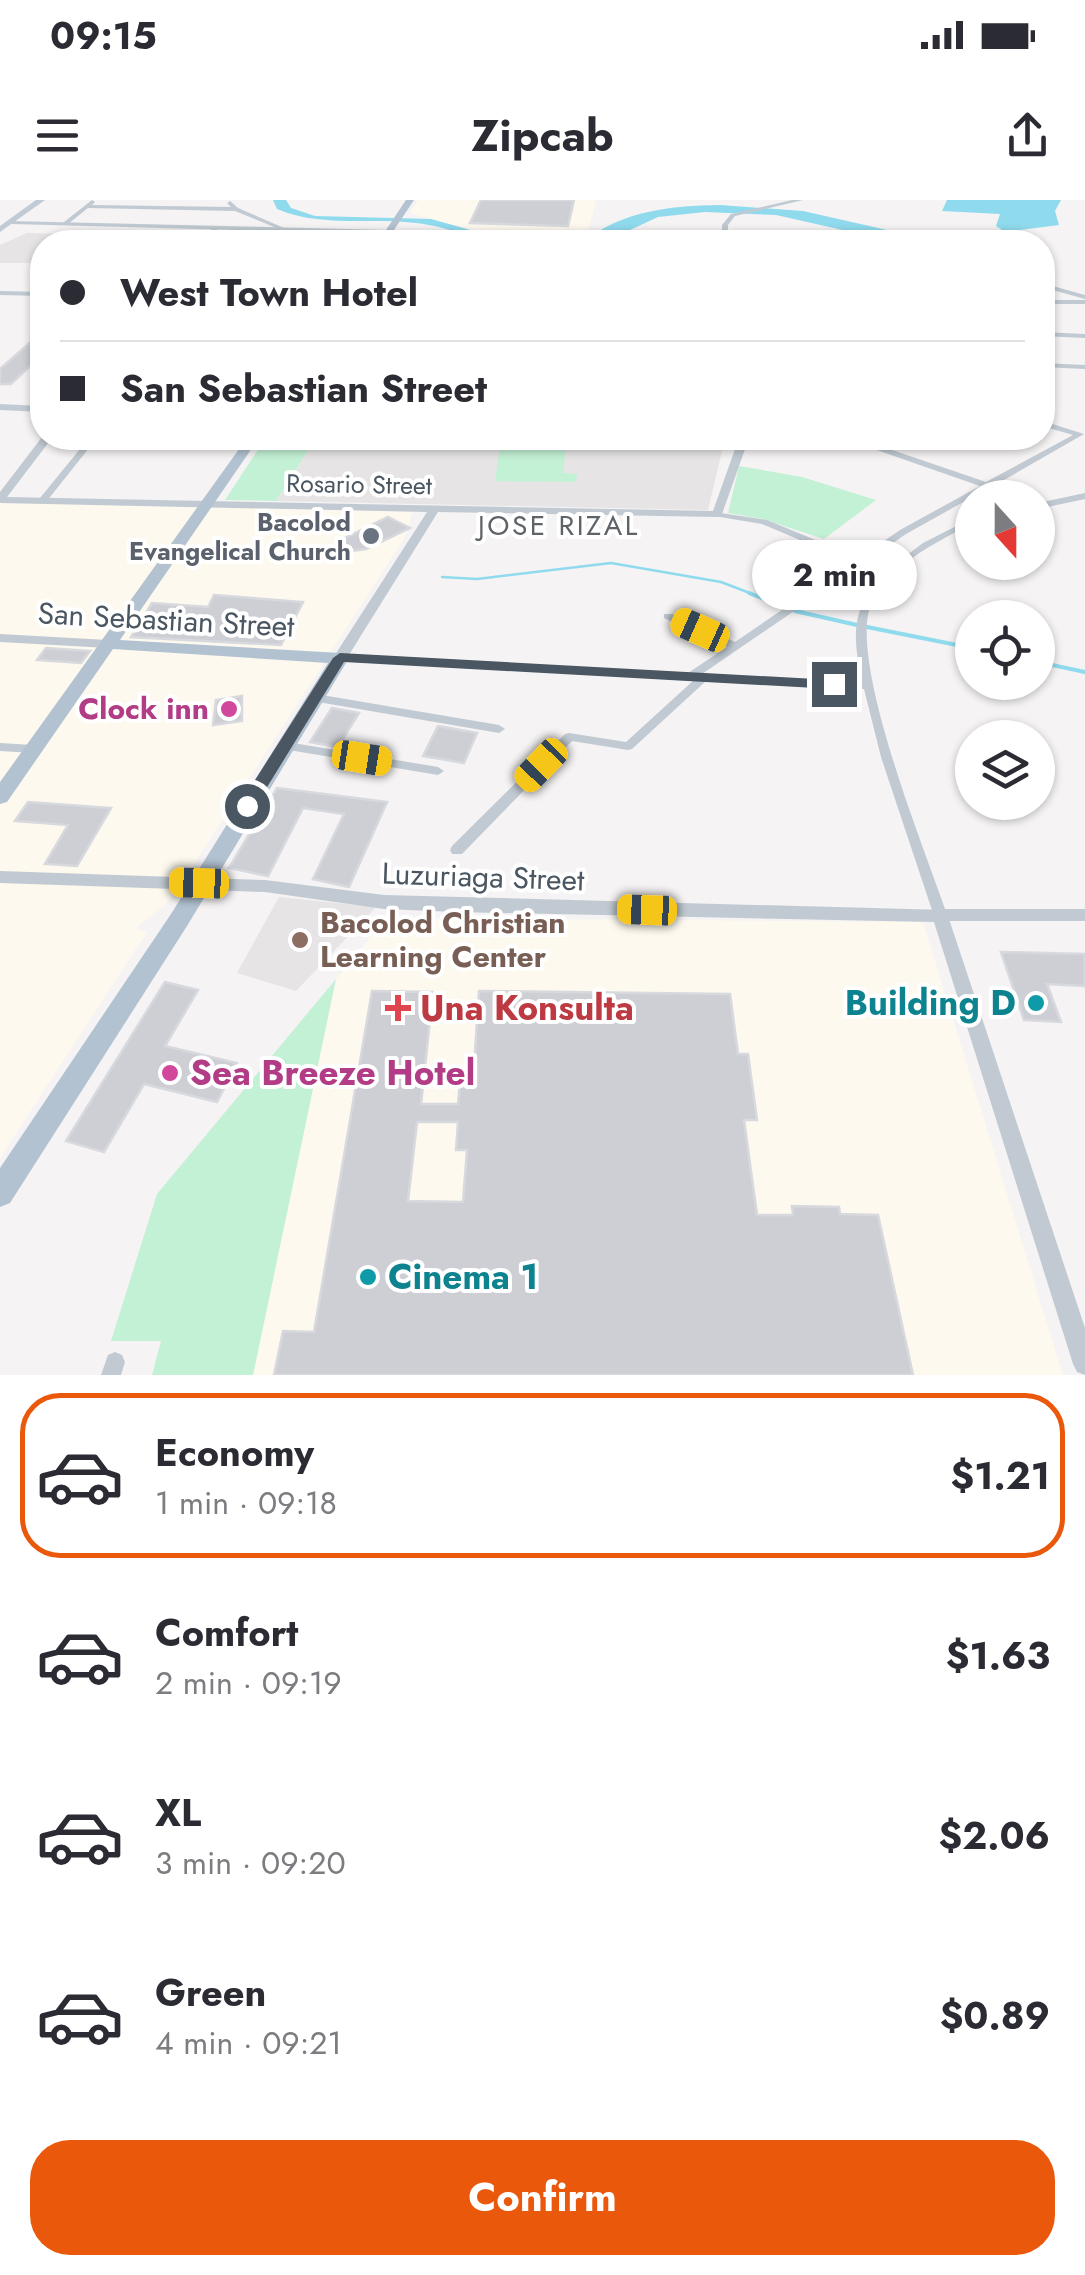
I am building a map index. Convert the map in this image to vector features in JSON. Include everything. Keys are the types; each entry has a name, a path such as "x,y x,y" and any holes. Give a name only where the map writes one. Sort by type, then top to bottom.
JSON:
{"main road":[{"path":"0,230 41,200"},
{"path":"390,230 410,200"},
{"path":"0,407 30,408"},
{"path":"0,797 245,450"},
{"name":"San Sebastian Street","path":"108,644 340,658"},
{"path":"1,1189 179,920 340,658"}],"street":[{"path":"66,223 94,200"},
{"path":"163,208 168,200"},
{"path":"228,200 236,209"},
{"path":"726,230 727,220 739,214 800,200"},
{"path":"88,206 236,209 281,228"},
{"path":"0,222 392,227"},
{"path":"214,230 217,227"},
{"path":"1055,290 1085,300"},
{"path":"0,294 30,294"},
{"path":"1055,301 1085,300"},
{"path":"1055,335 1085,336"},
{"path":"1055,366 1085,367"},
{"path":"1055,427 1080,434 1055,448"},
{"path":"0,500 39,450"},
{"path":"43,500 83,450"},
{"path":"740,450 717,514 764,522 889,574"},
{"path":"884,450 967,480"},
{"path":"998,480 1052,450"},
{"path":"1055,502 1085,496"},
{"name":"Rosario Street","path":"0,500 717,514"},
{"path":"457,850 569,737 628,746 733,645 903,532 955,504"},
{"path":"340,658 434,508"},
{"path":"955,530 889,574 872,594 859,634 867,686 1085,1364"},
{"path":"668,616 733,645"},
{"name":"San Sebastian Street","path":"0,638 108,644"},
{"name":"San Sebastian Street","path":"340,658 867,686"},
{"path":"316,698 499,729"},
{"path":"287,746 438,771"},
{"path":"0,747 33,749"},
{"name":"Luzuriaga Street","path":"0,877 284,888 409,904 1085,915"}],"shaded area":[{"path":"418,200 596,200 588,230 471,230 410,213"},
{"path":"30,233 30,263 0,263 0,245"},
{"path":"308,450 722,450 708,510 276,501"},
{"path":"0,502 413,511 405,537 189,872 166,904 136,928 147,932 0,1158"},
{"name":"Bacolod Christian Learning Center","path":"279,897 376,907 296,991 237,973"},
{"path":"386,918 923,922 1063,1375 253,1375 336,979"}],"green space":[{"path":"258,450 308,450 276,501 225,500"},
{"path":"499,450 566,450 563,473 577,474 576,482 495,481"},
{"path":"739,466 802,477 876,500 824,539 763,519 728,513"},
{"path":"336,979 253,1375 152,1375 161,1341 111,1341 157,1194"}],"water":[{"path":"273,200 286,200 291,208 315,216 431,219 471,230 398,221 328,220 277,209"},
{"path":"947,200 1061,200 1055,211 1059,225 1020,230 996,226 1000,214 942,211"},
{"path":"720,205 803,211 887,230 843,230 776,215 705,212 658,217 630,230 601,230 631,216"}],"building":[{"path":"481,200 574,200 568,226 470,223"},
{"path":"30,343 30,366 11,384 0,384 0,369"},
{"name":"Bacolod Evangelical Church","path":"388,517 410,528 366,549 336,553 345,538"},
{"path":"214,595 303,602 281,645 131,637 152,603 208,607"},
{"path":"46,648 90,651 81,663 37,660"},
{"name":"Clock inn","path":"242,696 242,721 213,725 216,700"},
{"path":"332,708 359,713 338,747 310,742"},
{"path":"438,726 477,733 464,763 423,756"},
{"path":"277,788 387,802 349,887 313,879 344,814 303,808 268,876 229,868"},
{"path":"28,802 111,808 77,866 45,864 68,825 15,821"},
{"name":"Building D","path":"1001,952 1085,954 1085,986 1047,984 1061,1022 1024,1020"},
{"name":"Sea Breeze Hotel","path":"165,982 198,990 165,1046 237,1063 217,1102 144,1084 104,1152 66,1141"},
{"path":"372,991 433,992 421,1104 458,1104 460,1081 473,1081 479,991 730,994 738,1054 748,1054 757,1120 744,1120 757,1215 793,1215 792,1206 839,1207 840,1214 878,1215 913,1375 274,1375 283,1331 314,1332","holes":["417,1122 458,1122 456,1150 467,1150 463,1202 408,1201"]}],"waterway":[{"path":"442,577 477,579 611,563 721,582 755,595"},
{"path":"749,593 795,611 857,625"},
{"path":"867,627 955,645"},
{"path":"1055,666 1085,672"}],"place":[{"name":"Bacolod Evangelical Church","path":"371,536"},
{"name":"Clock inn","path":"229,709"},
{"name":"Bacolod Christian Learning Center","path":"300,940"},
{"name":"Building D","path":"1036,1003"},
{"name":"Una Konsulta","path":"398,1008"},
{"name":"Sea Breeze Hotel","path":"170,1073"},
{"name":"Cinema 1","path":"368,1277"}],"district":[{"name":"JOSE RIZAL","path":"559,525"}],"route":[{"path":"247,806 340,658 834,684"}]}
